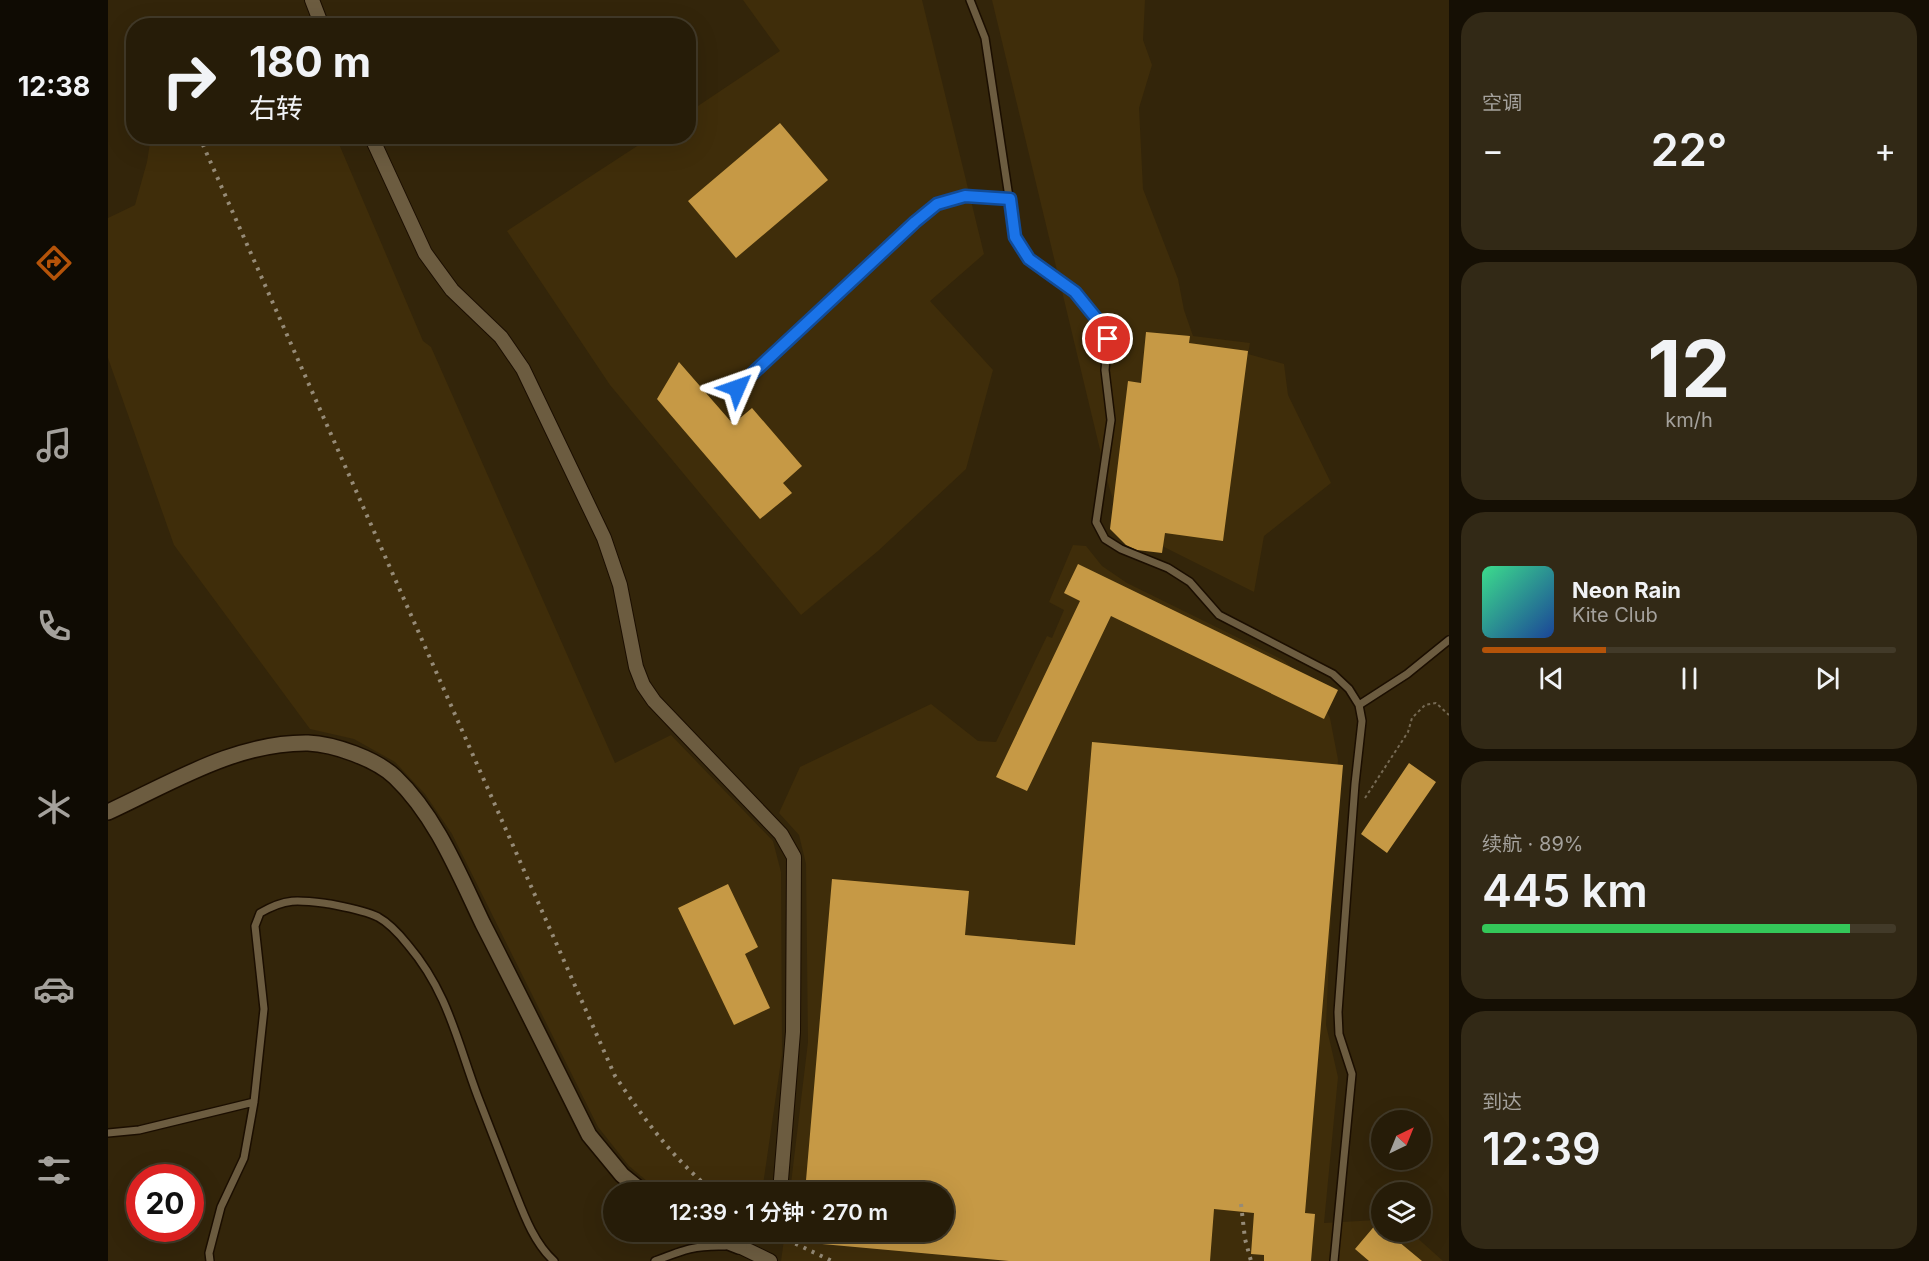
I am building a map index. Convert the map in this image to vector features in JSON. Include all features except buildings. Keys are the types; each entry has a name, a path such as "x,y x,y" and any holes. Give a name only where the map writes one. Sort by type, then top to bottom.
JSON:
{"street":[{"path":"312,0 319,18"},
{"path":"375,144 425,253 452,290 501,337 523,369 604,538 620,585 636,667 643,685 654,701 781,834 794,857 793,1032 781,1182"},
{"path":"108,812 227,757 273,745 309,743 352,751 394,775 417,801 445,847 589,1135 622,1175 631,1182"},
{"path":"729,1242 770,1261"},
{"path":"739,1246 743,1242"}],"lane":[{"path":"970,0 985,38 1015,237 1029,259 1075,292 1096,318 1108,339 1105,370 1111,420 1096,522 1105,539 1121,549 1168,568 1190,582 1219,615 1333,674 1349,689 1359,705 1362,721 1338,1012 1339,1035 1352,1074 1334,1261"},
{"path":"737,388 937,204 965,196 1010,199"},
{"path":"1359,705 1407,674 1449,640"},
{"path":"210,1261 209,1253 221,1207 244,1158 254,1102 264,1009 255,926 260,913 276,903 301,900 341,906 378,917 399,934 419,958 443,998 477,1095 527,1221 545,1253 554,1261"},
{"path":"108,1133 139,1130 254,1102"},
{"path":"655,1261 688,1248 704,1245 739,1246"}],"path":[{"path":"1353,815 1408,732 1412,718 1425,705 1436,703 1449,715"}],"shaded area":[{"path":"743,0 922,0 984,254 930,301 993,370 966,469 878,551 801,615 610,385 507,231 640,144 696,144 696,107 780,51"},
{"path":"992,0 1145,0 1143,40 1152,65 1139,108 1143,189 1178,279 1184,310 1193,336 1250,343 1248,354 1284,364 1288,395 1331,483 1264,536 1254,592 1154,542 1115,505"},
{"path":"150,144 339,144 423,341 431,347 615,763 671,735 773,841 781,872 782,1054 763,1182 648,1182 629,1166 598,1127 452,834 425,794 395,762 354,739 310,729 174,545 108,358 108,218 135,205"},
{"path":"1073,545 1086,546 1102,566 1127,583 1283,660 1313,685 1330,718 1338,760 1326,1025 1338,1077 1324,1223 1371,1220 1371,1242 1422,1242 1443,1261 781,1261 784,1242 954,1242 954,1182 791,1182 808,1042 806,864 799,835 779,813 800,767 931,704 978,741 996,742 1047,636 1052,638 1064,610 1049,602"}],"railway":[{"path":"203,144 615,1076 660,1138 702,1182"},
{"path":"1241,1204 1245,1239 1251,1261"},
{"path":"792,1242 832,1261"}],"route":[{"path":"737,388 915,222 937,204 965,196 1010,199 1015,237 1029,259 1075,292 1096,318 1108,339"}]}
